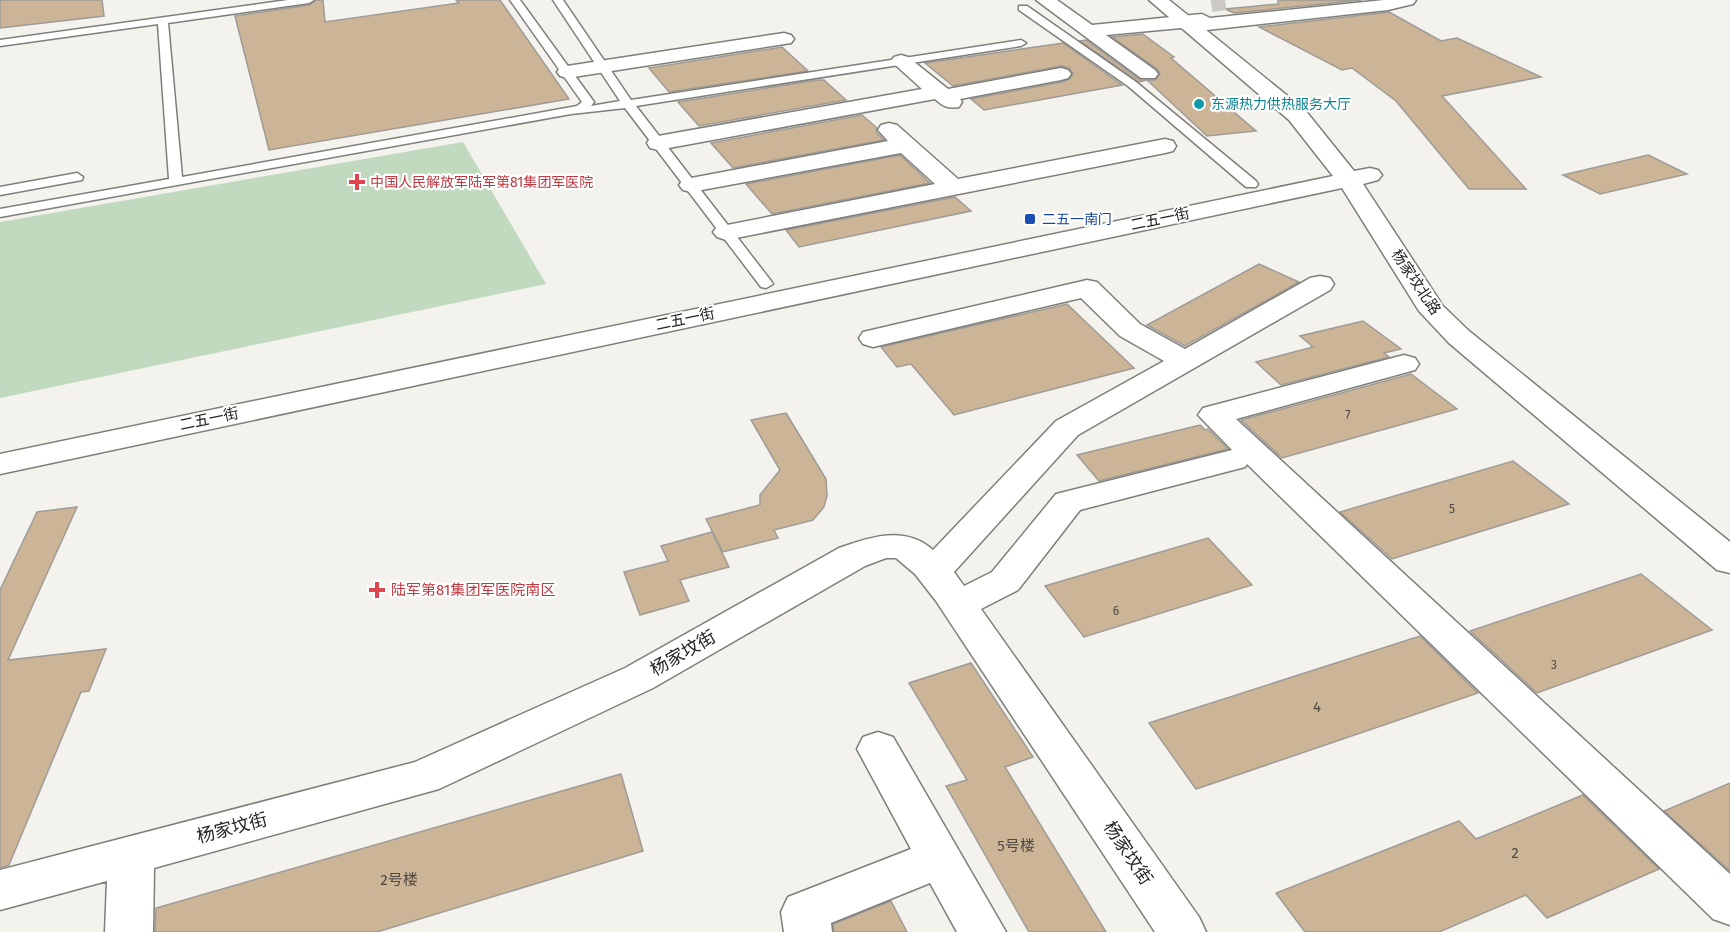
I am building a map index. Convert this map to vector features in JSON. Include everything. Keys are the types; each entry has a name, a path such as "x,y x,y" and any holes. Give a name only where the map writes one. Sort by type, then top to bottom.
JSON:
{"street":[{"path":"1045,0 1148,74"},
{"path":"1088,31 1185,12 1388,5 1407,0"},
{"name":"杨家坟北路","path":"1185,12 1269,72 1316,114 1354,171 1455,309 1482,336 1730,532"},
{"path":"567,72 784,39"},
{"path":"901,61 965,114"},
{"path":"658,143 1061,74"},
{"path":"864,106 952,188"},
{"path":"691,185 906,145"},
{"path":"726,232 1165,146"},
{"name":"杨家坟北路","path":"1354,171 1433,311 1459,337 1730,561"},
{"name":"二五一街","path":"0,464 1251,184 1354,171"},
{"name":"二五一街","path":"0,442 772,292 1354,171"},
{"path":"933,572 1067,428 1320,284"},
{"path":"873,338 1087,288 1131,330 1186,361"},
{"path":"1404,364 1215,415 1730,904"},
{"path":"958,606 1005,581 1068,501 1233,460"},
{"name":"杨家坟街","path":"0,890 424,777 639,678 852,557 873,548 890,545 905,547 919,554 933,572 1182,932"},
{"path":"878,749 982,932"},
{"path":"129,932 131,855"},
{"path":"808,932 806,912 940,858"}],"lane":[{"path":"0,43 309,0"},
{"path":"515,0 588,102 587,106 574,112"},
{"path":"558,0 628,104 772,292"},
{"path":"1023,8 1132,84 1251,184"},
{"path":"163,20 176,182"},
{"path":"0,213 574,112 1021,43"},
{"path":"0,191 77,177"}],"green space":[{"path":"463,142 546,284 0,398 0,222"}],"building":[{"path":"0,0 102,0 104,16 0,28"},
{"path":"316,0 323,0 325,22 459,3 456,0 500,0 569,99 269,150 235,16 309,5"},
{"path":"1278,0 1362,0 1234,13 1225,9 1278,4"},
{"path":"1389,12 1441,41 1457,38 1541,77 1442,96 1526,189 1469,189 1396,101 1352,68 1342,70 1259,27"},
{"name":"东源热力供热服务大厅","path":"1143,34 1174,57 1171,58 1256,131 1207,136 1147,80 1155,80 1160,74 1157,69 1112,37"},
{"path":"1086,40 1140,80 1147,80 1139,82 1080,41"},
{"path":"1063,43 1122,85 984,110 971,99 1062,82 1070,79 1073,73 1069,68 1061,66 953,86 925,63"},
{"path":"782,47 808,71 669,92 649,68"},
{"path":"824,80 846,100 699,126 678,102"},
{"path":"862,115 877,128 876,132 884,140 733,168 711,143"},
{"path":"900,155 930,183 772,214 746,184"},
{"path":"1648,155 1687,174 1600,194 1563,175"},
{"path":"955,197 971,211 799,247 786,230"},
{"path":"1259,264 1299,282 1185,346 1147,325"},
{"path":"1067,304 1134,368 954,415 911,364 897,367 881,347"},
{"path":"1363,321 1401,349 1384,353 1389,357 1281,385 1256,362 1313,347 1300,336"},
{"path":"1411,374 1457,409 1282,458 1241,420"},
{"path":"786,413 826,479 827,496 824,507 813,520 774,530 778,538 723,552 706,519 760,505 760,495 780,470 751,420"},
{"path":"1200,425 1205,430 1208,429 1228,449 1099,481 1077,455"},
{"path":"1513,461 1569,504 1392,559 1340,512"},
{"path":"77,507 8,660 106,649 89,691 81,692 9,865 0,868 0,590 37,512"},
{"path":"712,532 729,567 680,580 689,601 640,615 624,572 668,561 661,546"},
{"path":"1208,538 1252,585 1084,637 1045,586"},
{"path":"1641,574 1712,630 1537,693 1470,631"},
{"path":"1420,636 1478,693 1196,789 1149,723"},
{"path":"971,663 1033,757 1005,767 1106,932 1029,932 946,786 967,780 909,683"},
{"path":"621,774 643,851 377,932 155,932 156,908"},
{"path":"1730,783 1730,871 1664,811"},
{"path":"1583,795 1659,869 1547,918 1526,895 1439,932 1305,932 1276,893 1459,821 1476,839"},
{"path":"891,901 907,932 834,932 833,924"}],"tunnel":[{"path":"1211,2 1225,0"}],"place":[{"name":"东源热力供热服务大厅","path":"1199,104"},
{"name":"中国人民解放军陆军第81集团军医院","path":"357,182"},
{"name":"二五一南门","path":"1030,219"},
{"name":"陆军第81集团军医院南区","path":"377,590"}]}
